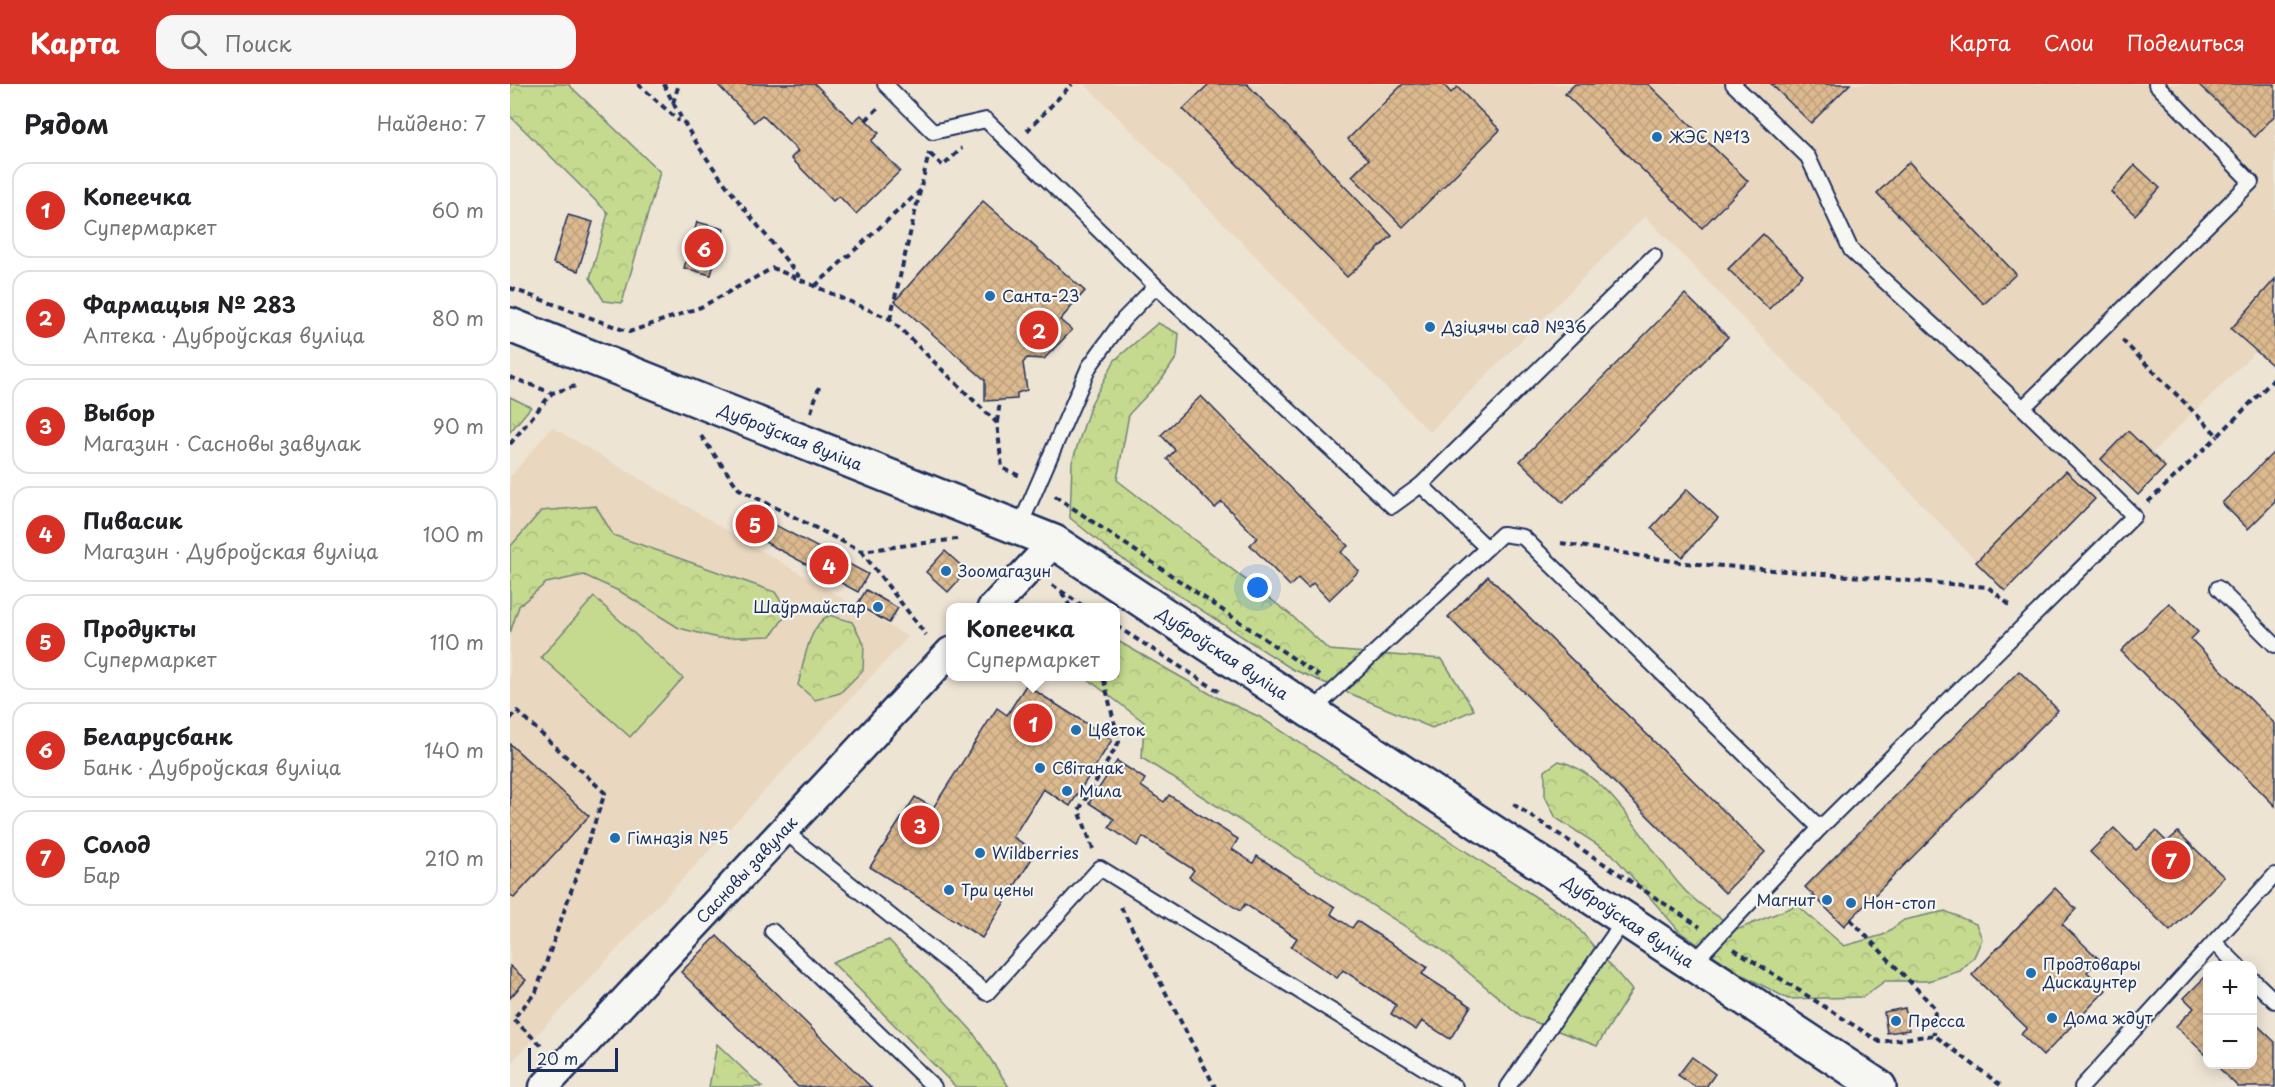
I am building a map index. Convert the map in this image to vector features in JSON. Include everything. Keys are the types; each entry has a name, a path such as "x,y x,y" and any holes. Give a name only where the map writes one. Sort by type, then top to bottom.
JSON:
{"main road":[{"name":"Дуброўская вуліца","path":"510,324 1054,542 1879,1087"}],"street":[{"path":"997,603 1054,542"},
{"name":"Сасновы завулак","path":"544,1087 784,831 940,645"}],"lane":[{"path":"885,84 933,132 986,120 1156,286 1392,506 1421,485 1654,256"},
{"path":"1692,964 1820,828 2134,516 2023,408 1851,250 1808,157 1733,84"},
{"path":"2023,408 2251,182 2157,84"},
{"path":"1019,528 1089,367 1123,320 1156,286"},
{"path":"1421,485 1487,548"},
{"path":"1311,711 1502,534 1523,537 1820,828"},
{"path":"2218,588 2275,645"},
{"path":"784,831 987,993 1100,868 1455,1087"},
{"path":"2082,1087 2275,875"},
{"path":"1508,1087 1625,919"},
{"path":"772,931 934,1087"},
{"path":"2214,942 2233,961"},
{"path":"2257,984 2275,1001"}],"path":[{"path":"638,84 681,123"},
{"path":"664,84 681,123 712,167 802,280"},
{"path":"673,104 679,84"},
{"path":"1012,146 1072,84"},
{"path":"866,120 882,104"},
{"path":"922,145 943,166 969,142"},
{"path":"890,319 930,153"},
{"path":"815,286 922,188"},
{"path":"510,288 629,332 701,307 773,268 890,319 997,423"},
{"path":"2107,326 2218,436"},
{"path":"510,376 552,393"},
{"path":"2134,516 2275,378"},
{"path":"510,444 552,393 583,384 572,379"},
{"path":"1000,401 997,423 1002,468 1038,485 1336,688"},
{"path":"695,429 739,489 861,551 940,645"},
{"path":"1523,537 1685,563 1988,587 2029,621"},
{"path":"861,551 960,539"},
{"path":"1062,592 1068,603"},
{"path":"510,719 517,711 605,793 536,992 512,1021 546,1050"},
{"path":"1506,800 1880,1042 1934,1035 2003,1087"},
{"path":"1850,919 1935,1008 1934,1035"}],"shaded area":[{"path":"1085,84 2275,84 2275,361 2272,365 2256,351 2152,453 2165,467 2138,495 2115,473 2095,499 2005,591 1645,216 1430,432"},
{"name":"Гімназія №5","path":"552,427 908,637 510,1064 510,477"}],"green space":[{"path":"510,84 568,84 660,172 622,303 604,301 590,278 608,213 510,116"},
{"path":"1158,323 1179,334 1177,357 1162,379 1129,414 1117,480 1291,615 1329,650 1442,659 1474,710 1432,728 1292,669 1112,552 1070,518 1072,462 1091,404 1115,360"},
{"path":"510,397 531,407 510,432"},
{"path":"596,506 613,535 775,592 788,612 771,636 718,638 679,628 621,592 584,575 546,583 519,606 510,633 510,547 541,511"},
{"path":"594,597 683,678 630,737 541,657"},
{"path":"829,615 852,622 864,644 863,670 840,693 815,700 798,685 812,636 816,627"},
{"path":"1120,642 1214,696 1260,717 1571,920 1632,990 1597,1046 1522,1017 1439,948 1142,758 1144,722 1090,681 1120,681"},
{"path":"1559,761 1577,768 1594,780 1626,813 1686,892 1708,910 1739,929 1797,905 1844,946 1883,935 1904,920 1945,911 1976,924 1982,939 1974,957 1960,971 1928,981 1885,981 1863,997 1788,999 1741,974 1680,932 1612,854 1556,818 1545,796 1545,771"},
{"path":"889,940 972,1031 1009,1087 956,1087 832,962"},
{"path":"717,1044 762,1087 709,1087"}],"building":[{"path":"717,84 815,84 853,122 861,115 879,133 871,141 900,171 856,214 839,196 833,201 791,158 798,151 762,115 754,122"},
{"path":"1209,84 1247,84 1392,236 1347,277 1183,109"},
{"path":"1403,84 1443,84 1451,93 1457,87 1500,130 1403,227 1352,176 1369,159 1348,139"},
{"name":"ЖЭС №13","path":"1575,84 1648,84 1748,181 1702,228 1565,94"},
{"path":"1771,84 1850,84 1811,123"},
{"path":"2198,84 2275,84 2275,115 2255,137"},
{"path":"1909,162 2016,274 1984,304 1877,193"},
{"path":"2135,165 2160,188 2135,215 2111,192"},
{"name":"Санта-23","path":"983,201 1085,291 1060,320 1072,330 1044,359 1027,358 1023,363 1027,390 1017,393 1017,399 985,401 985,380 895,301"},
{"path":"568,215 593,222 578,271 553,263"},
{"path":"697,222 724,229 711,275 684,268"},
{"path":"1763,234 1803,274 1769,309 1728,269"},
{"path":"2275,279 2275,361 2272,365 2231,329"},
{"path":"1685,294 1728,337 1563,503 1520,461"},
{"path":"1201,396 1348,546 1341,552 1359,571 1329,600 1313,583 1308,588 1298,578 1290,586 1250,545 1257,538 1222,502 1215,508 1167,459 1175,450 1161,435"},
{"path":"2128,431 2165,467 2138,495 2101,459"},
{"path":"2275,451 2275,502 2248,529 2222,503"},
{"path":"2066,471 2095,499 2005,591 1976,562"},
{"path":"1687,489 1718,518 1682,557 1651,528"},
{"path":"747,510 868,574 858,592 737,527"},
{"name":"Зоомагазин","path":"945,551 967,571 948,592 926,572"},
{"path":"1488,576 1765,852 1725,893 1448,617"},
{"name":"Шаўрмайстар","path":"866,590 898,608 889,623 857,605"},
{"path":"2169,603 2198,632 2191,639 2275,724 2275,806 2121,651"},
{"path":"2019,671 2058,710 1844,926 1805,887"},
{"path":"1026,685 1112,740 1070,806 1043,789 1013,837 1036,852 982,938 870,867 915,797 933,808 997,708 1007,715"},
{"path":"510,744 589,816 514,898 510,894"},
{"path":"1117,761 1145,779 1141,786 1164,802 1169,795 1238,839 1232,849 1253,863 1257,856 1335,907 1331,914 1352,928 1357,921 1427,967 1422,974 1471,1006 1450,1039 1422,1021 1416,1030 1391,1014 1396,1005 1343,970 1337,978 1291,947 1297,938 1245,904 1240,911 1189,877 1194,870 1143,837 1137,846 1109,827 1114,819 1089,803"},
{"path":"2114,828 2136,850 2156,831 2167,842 2178,832 2224,877 2170,931 2090,852"},
{"name":"Продтовары Дискаунтер","path":"2055,888 2076,909 2062,924 2099,959 2087,972 2106,990 2043,1056 2021,1034 2027,1028 1972,975"},
{"path":"717,936 871,1087 798,1087 681,972"},
{"path":"510,966 526,980 510,998"},
{"path":"2203,979 2203,1052 2176,1026 2194,1008 2184,998"},
{"name":"Пресса","path":"1905,1008 1909,1030 1887,1033 1884,1012"},
{"path":"2257,1025 2275,1042 2275,1087 2238,1087 2220,1069 2257,1069"},
{"path":"1692,1057 1715,1074 1706,1087 1695,1087 1678,1075"}],"place":[{"name":"ЖЭС №13","path":"1657,137"},
{"name":"Беларусбанк","path":"704,248"},
{"name":"Санта-23","path":"990,296"},
{"name":"Дзіцячы сад №36","path":"1430,327"},
{"name":"Фармацыя № 283","path":"1039,330"},
{"name":"Продукты","path":"755,524"},
{"name":"Пивасик","path":"829,565"},
{"name":"Зоомагазин","path":"946,571"},
{"name":"Шаўрмайстар","path":"878,607"},
{"name":"Копеечка","path":"1033,723"},
{"name":"Цветок","path":"1076,730"},
{"name":"Світанак","path":"1040,768"},
{"name":"Мила","path":"1067,791"},
{"name":"Выбор","path":"920,825"},
{"name":"Гімназія №5","path":"615,838"},
{"name":"Wildberries","path":"980,853"},
{"name":"Солод","path":"2171,860"},
{"name":"Три цены","path":"949,890"},
{"name":"Магнит","path":"1827,900"},
{"name":"Нон-стоп","path":"1851,903"},
{"name":"Продтовары Дискаунтер","path":"2031,973"},
{"name":"Дома ждут","path":"2052,1018"},
{"name":"Пресса","path":"1896,1021"}]}
